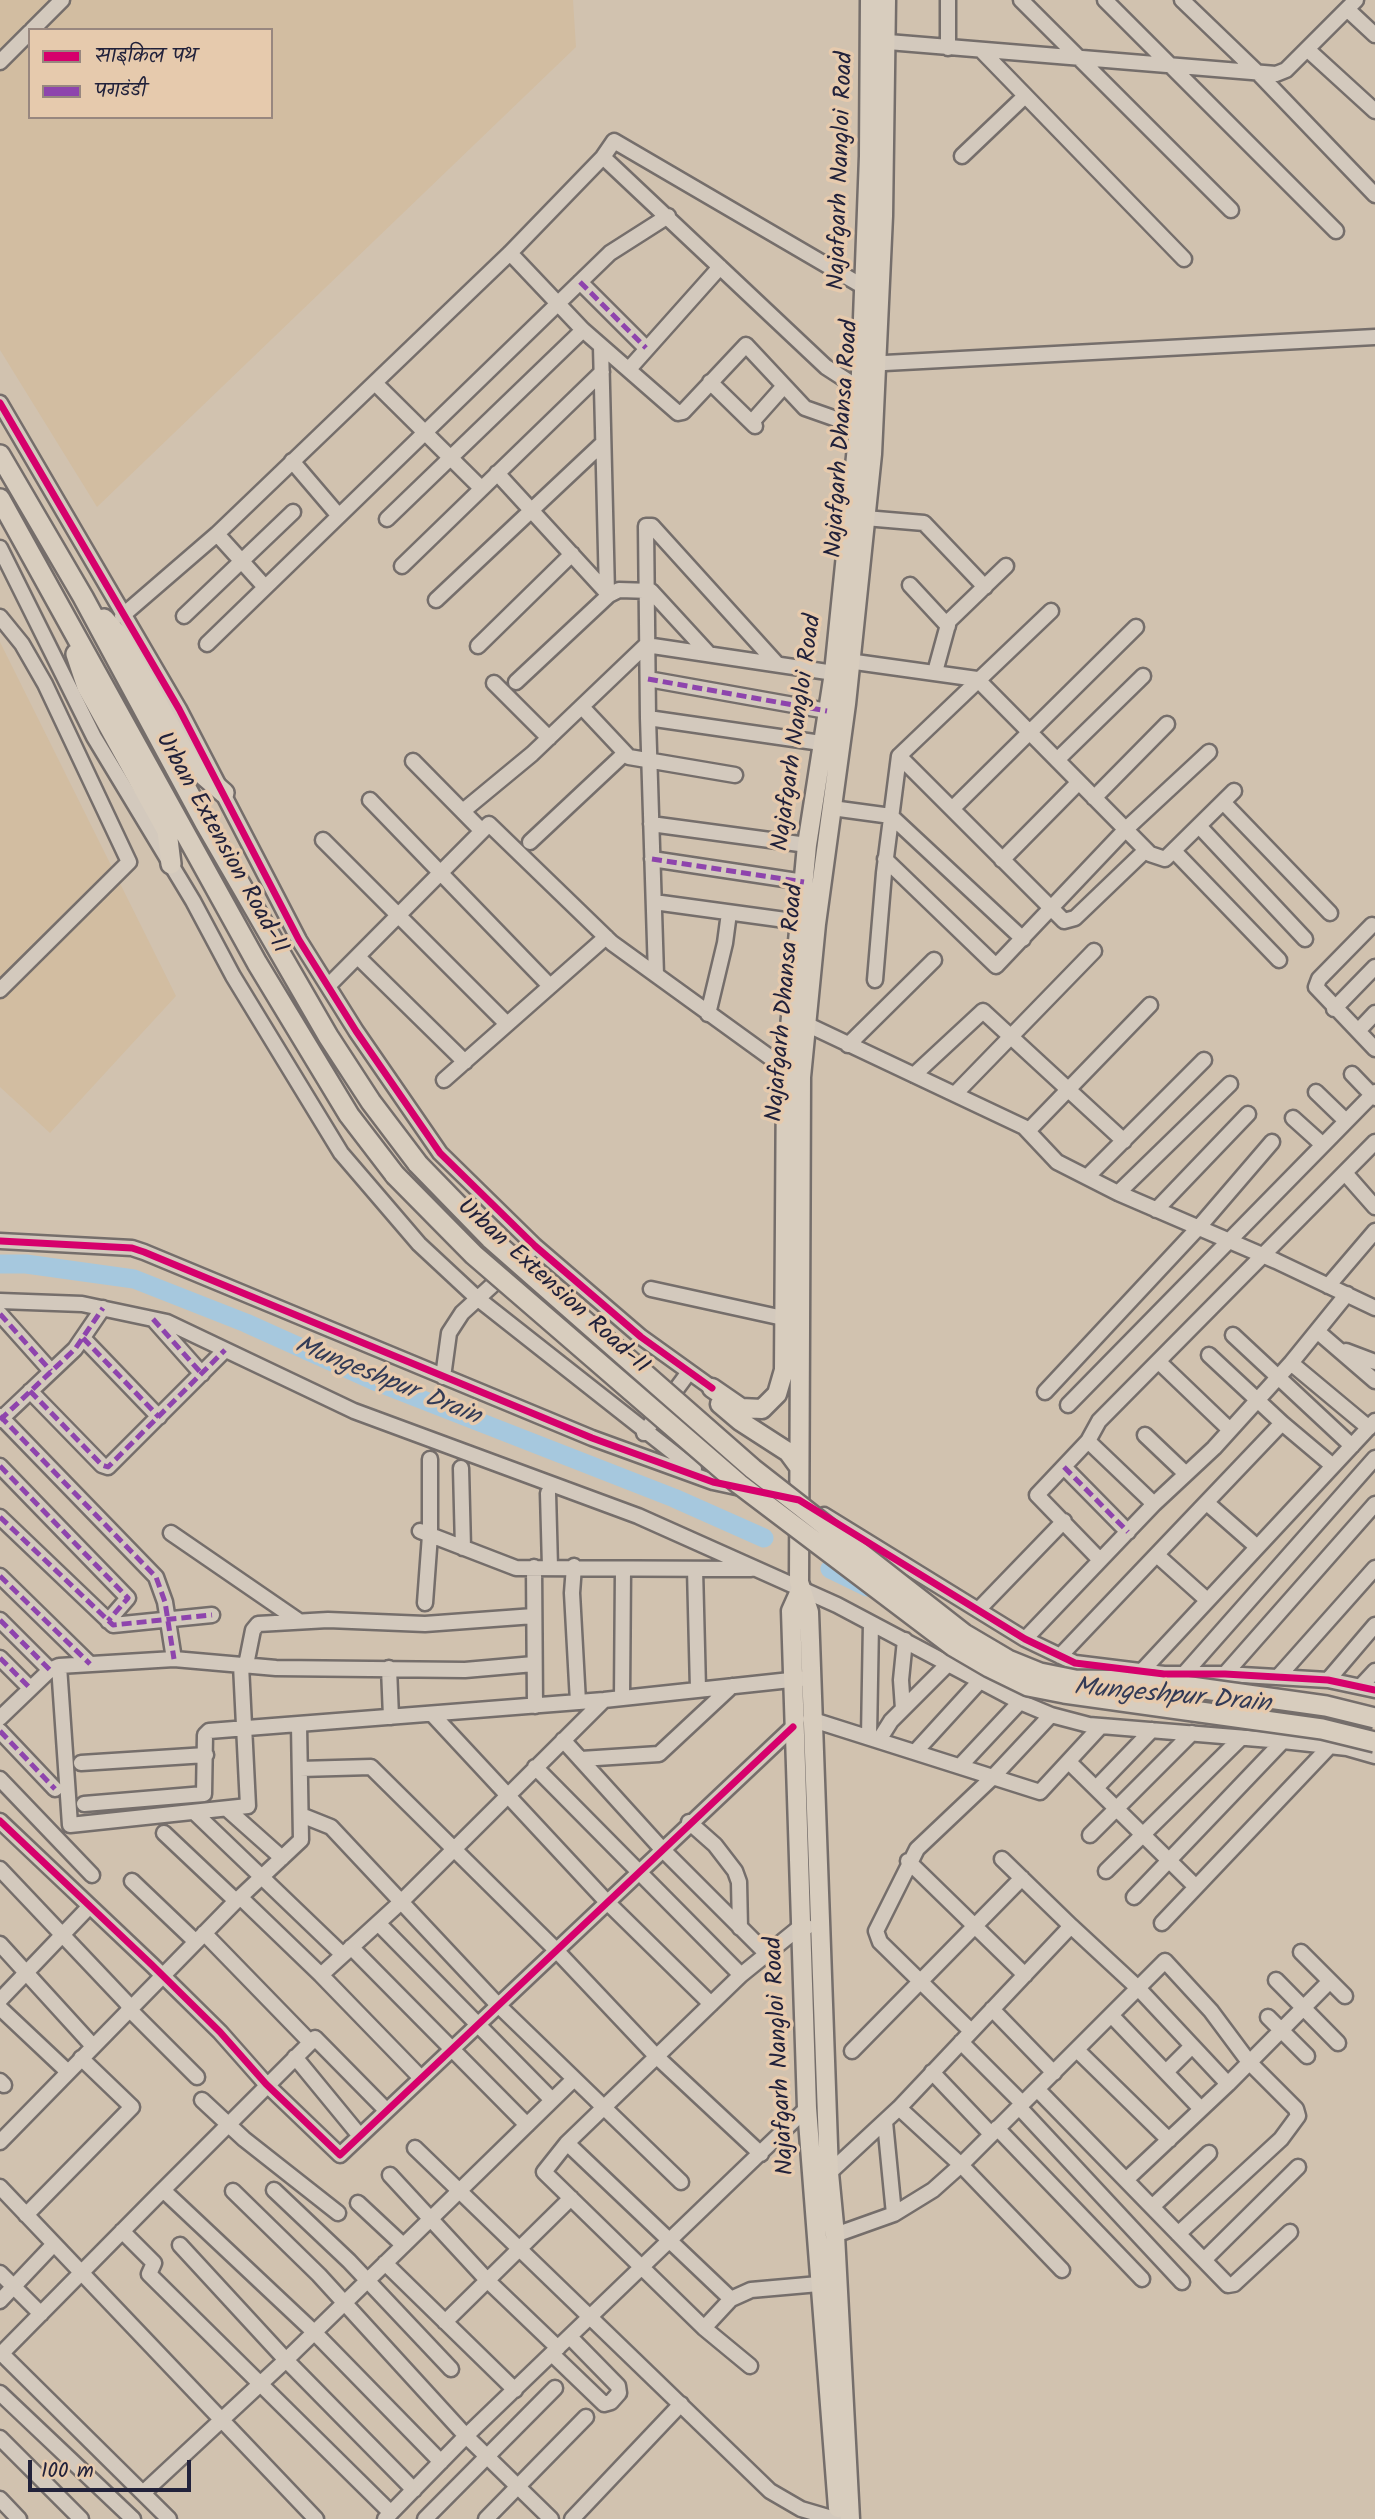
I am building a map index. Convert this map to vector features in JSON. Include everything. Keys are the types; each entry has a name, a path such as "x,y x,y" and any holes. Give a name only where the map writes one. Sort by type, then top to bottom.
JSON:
{"highway":[{"name":"Urban Extension Road-II","path":"0,455 88,605 205,823 321,1024 371,1102 418,1164 490,1238 753,1469 898,1584 975,1640 1008,1660 1040,1673 1075,1680 1148,1681 1326,1706 1375,1717"},
{"name":"Urban Extension Road-II","path":"0,499 295,1028 349,1115 395,1175 474,1255 739,1484 953,1646 1028,1686 1322,1729 1375,1742"},
{"path":"88,605 99,612 121,638 192,765 225,793"},
{"path":"63,613 87,687 167,831 172,864"}],"main road":[{"name":"Najafgarh Nangloi Road","path":"712,1388 741,1408 762,1409 771,1403 780,1387 784,1370 783,1318 791,1200 800,922 821,743 840,664 859,427 869,364 864,287 876,190 879,41 870,0"},
{"path":"879,41 886,0"},
{"name":"Najafgarh Dhansa Road","path":"869,364 876,190"},
{"name":"Najafgarh Dhansa Road","path":"798,1022 832,808 840,664 865,518 867,389"},
{"path":"791,1200 799,1467"},
{"path":"712,1388 721,1405 788,1452 799,1467"},
{"name":"Najafgarh Nangloi Road","path":"799,1467 797,1502 800,1591 809,1612 793,1727 835,2235 850,2519"},
{"name":"Najafgarh Nangloi Road","path":"801,1679 810,1719 807,2108 837,2519"}],"street":[{"path":"34,28 62,0"},
{"path":"948,0 948,48"},
{"path":"1021,0 1231,210"},
{"path":"1105,0 1336,230"},
{"path":"1182,0 1258,73 1375,195"},
{"path":"879,41 1282,73 1351,4 1375,36"},
{"path":"0,62 28,34"},
{"path":"1307,49 1375,111"},
{"path":"981,50 1184,260"},
{"path":"962,156 1026,96"},
{"path":"122,616 216,534 510,253 603,157 614,141 864,287"},
{"path":"603,157 826,367 867,389"},
{"path":"207,645 579,282 616,248 668,216"},
{"path":"510,253 583,330 678,413 683,412 746,345 805,408 859,427"},
{"path":"629,369 720,267"},
{"path":"579,282 646,348"},
{"path":"387,519 583,330"},
{"path":"869,364 1375,337"},
{"path":"601,346 608,594"},
{"path":"402,566 602,372"},
{"path":"710,382 754,424 784,386"},
{"path":"375,383 481,488"},
{"path":"0,403 122,616 179,709 225,793 290,923 328,986 440,1153 536,1246 641,1337 712,1388"},
{"path":"436,600 603,443"},
{"path":"292,461 338,516"},
{"path":"497,473 608,594"},
{"path":"184,616 293,512"},
{"path":"865,518 924,523 985,587"},
{"path":"656,975 646,645 645,531 649,524 777,664"},
{"path":"216,534 265,587"},
{"path":"0,548 94,737 172,864 233,976 341,1153 419,1244 477,1298 644,1433 713,1482"},
{"path":"478,646 572,554"},
{"path":"935,673 952,618 1006,566"},
{"path":"910,585 948,626"},
{"path":"516,682 608,594 618,590 647,589 708,653"},
{"path":"874,980 885,859 899,756 1051,611"},
{"path":"0,617 22,645 45,684 129,862 0,990"},
{"path":"952,809 1136,627"},
{"path":"646,645 777,664 840,664 977,679 1146,850 1165,859 1234,791"},
{"path":"463,811 549,738 646,645"},
{"path":"1057,760 1143,676"},
{"path":"45,684 63,677"},
{"path":"648,679 827,710"},
{"path":"494,683 549,738"},
{"path":"582,707 625,754 649,761 735,775"},
{"path":"648,718 821,743"},
{"path":"1094,798 1167,724"},
{"path":"885,859 993,965 999,963 1023,939 1126,829 1209,752"},
{"path":"530,842 625,754"},
{"path":"899,756 1064,921 1070,921 1146,850"},
{"path":"413,761 481,830"},
{"path":"1002,860 1079,782"},
{"path":"370,800 550,986"},
{"path":"1223,802 1330,913"},
{"path":"832,808 891,816 1023,939"},
{"path":"651,824 807,845"},
{"path":"328,986 485,825 492,825 606,937 793,1074"},
{"path":"1199,826 1305,939"},
{"path":"323,840 507,1024"},
{"path":"1174,850 1279,960"},
{"path":"652,859 804,882"},
{"path":"654,902 800,922"},
{"path":"708,1014 725,943 729,913"},
{"path":"1372,925 1316,984 1318,992 1375,1049"},
{"path":"444,1080 606,937"},
{"path":"955,1094 1094,951"},
{"path":"358,957 465,1062"},
{"path":"848,1045 934,960"},
{"path":"1334,1009 1375,967"},
{"path":"1029,1130 1150,1005"},
{"path":"914,1075 983,1011 1124,1141"},
{"path":"1357,1031 1375,1013"},
{"path":"798,1022 1029,1130 1053,1159 1118,1193 1264,1255 1375,1308"},
{"path":"1087,1177 1203,1060"},
{"path":"1068,1405 1374,1095 1352,1074"},
{"path":"1118,1193 1230,1084"},
{"path":"1316,1092 1346,1121"},
{"path":"1156,1210 1248,1114"},
{"path":"1293,1118 1323,1145"},
{"path":"1045,1392 1199,1227 1272,1142"},
{"path":"1100,1560 1037,1495 1088,1441 1099,1421 1345,1173 1373,1150"},
{"path":"1345,1173 1375,1207"},
{"path":"1328,1286 1375,1231"},
{"path":"0,1241 132,1248 554,1423 713,1482 797,1502 1025,1639 1087,1666 1141,1672 1328,1680 1368,1688 1375,1671"},
{"path":"443,1377 449,1333 477,1298 536,1246"},
{"path":"651,1289 783,1318"},
{"path":"1025,1639 1154,1504 1230,1430 1291,1363 1347,1294"},
{"path":"0,1301 82,1304 153,1319 354,1410 638,1516 871,1623 1020,1702 1051,1715 1101,1726 1330,1746 1375,1756"},
{"path":"103,1308 83,1338 1,1418 148,1567 161,1587 174,1659"},
{"path":"0,1314 51,1371"},
{"path":"153,1319 202,1374"},
{"path":"1317,1331 1375,1381"},
{"path":"1233,1335 1352,1446"},
{"path":"83,1338 159,1417"},
{"path":"1334,1346 1375,1362"},
{"path":"30,1391 105,1467 111,1465 225,1350"},
{"path":"1209,1355 1257,1401 1333,1466"},
{"path":"1159,1362 1230,1430"},
{"path":"1141,1672 1372,1425 1291,1363"},
{"path":"644,1433 689,1372"},
{"path":"1060,1656 1282,1423"},
{"path":"1145,1435 1186,1474"},
{"path":"1088,1441 1154,1504"},
{"path":"1184,1674 1375,1458"},
{"path":"425,1603 425,1533 430,1459"},
{"path":"0,1466 128,1598 108,1621"},
{"path":"1064,1467 1128,1532"},
{"path":"461,1468 463,1548"},
{"path":"548,1493 550,1567"},
{"path":"1208,1503 1256,1546"},
{"path":"1225,1674 1375,1504"},
{"path":"0,1517 114,1625 212,1615"},
{"path":"978,1610 1064,1521"},
{"path":"425,1533 504,1566 755,1569"},
{"path":"170,1534 299,1621"},
{"path":"1158,1556 1207,1600"},
{"path":"574,1566 572,1593 578,1702"},
{"path":"534,1567 535,1706"},
{"path":"1279,1677 1375,1568"},
{"path":"622,1698 623,1569"},
{"path":"695,1569 698,1689"},
{"path":"0,1576 89,1664"},
{"path":"0,1620 54,1668 70,1825 248,1807 243,1665 253,1630 258,1624 299,1621 425,1624 534,1616"},
{"path":"871,1623 874,1738"},
{"path":"1328,1680 1375,1625"},
{"path":"903,1709 901,1680 905,1640"},
{"path":"0,1658 30,1688"},
{"path":"0,1718 54,1668 89,1664 174,1659 276,1668 465,1670 534,1664"},
{"path":"874,1738 948,1664"},
{"path":"389,1668 391,1717"},
{"path":"84,1804 202,1795 206,1732 604,1700 801,1679"},
{"path":"916,1751 980,1681"},
{"path":"581,1759 659,1754 732,1686"},
{"path":"321,1975 401,1902 604,1700"},
{"path":"960,1766 1020,1702"},
{"path":"432,1714 606,1901 711,2004"},
{"path":"1051,1715 992,1778 917,1849 908,1861 876,1931 880,1942 919,1980 1021,2105 1182,2282"},
{"path":"810,1719 1040,1792 1101,1726"},
{"path":"0,2143 200,1937 303,1838 299,1725"},
{"path":"0,1821 220,2032 266,2084 338,2154 793,1727"},
{"path":"1096,1788 1152,1730"},
{"path":"0,1731 55,1789"},
{"path":"1090,1835 1192,1733"},
{"path":"1106,1871 1241,1738"},
{"path":"563,1740 662,1848 766,1953"},
{"path":"1134,1897 1283,1741"},
{"path":"1162,1923 1330,1746"},
{"path":"80,1763 206,1755"},
{"path":"1069,1762 1196,1887"},
{"path":"535,1767 636,1872 741,1975"},
{"path":"300,1769 371,1768 555,1949 656,2056 761,2154"},
{"path":"0,1779 0,1789"},
{"path":"0,1779 92,1875"},
{"path":"227,1809 282,1858"},
{"path":"194,1812 451,2048 527,2125"},
{"path":"301,1815 331,1827 497,2004 602,2109 681,2182"},
{"path":"689,1822 715,1845 735,1871 739,1882 740,1928"},
{"path":"164,1833 321,1975 420,2077"},
{"path":"1002,1859 1139,1989 1228,2084"},
{"path":"908,1861 1025,1975"},
{"path":"0,1869 197,2077"},
{"path":"852,2051 919,1980 1023,1878"},
{"path":"132,1881 200,1937 310,2042"},
{"path":"0,2000 89,1907"},
{"path":"378,1923 552,2100"},
{"path":"828,2173 899,2108 1071,1926"},
{"path":"750,2366 704,2328 544,2172 602,2109 741,1975 766,1953 810,1927"},
{"path":"0,1944 93,2046"},
{"path":"1301,1952 1345,1996"},
{"path":"835,2235 894,2214 933,2189 961,2165 1112,2016 1162,1961 1169,1962 1249,2062 1296,2109 1298,2116 1281,2139 1178,2234"},
{"path":"1276,1980 1338,2043"},
{"path":"1126,2179 1228,2084 1330,1981"},
{"path":"0,2008 68,2072"},
{"path":"992,2009 1054,2073"},
{"path":"1112,2016 1201,2109"},
{"path":"1268,2017 1307,2056"},
{"path":"169,2519 1,2353 310,2042 318,2039 386,2110"},
{"path":"1166,2072 1192,2046"},
{"path":"1077,2049 1169,2140"},
{"path":"295,2057 360,2136"},
{"path":"26,2215 132,2107 81,2058"},
{"path":"932,2072 1142,2279"},
{"path":"143,2493 286,2360 573,2080"},
{"path":"1037,2089 1230,2286 1290,2232"},
{"path":"202,2100 227,2124 338,2213"},
{"path":"122,2231 154,2263 149,2274 261,2384 388,2516 466,2435 807,2108"},
{"path":"899,2108 961,2165 1062,2270"},
{"path":"884,2122 894,2214"},
{"path":"568,2143 668,2243 731,2299"},
{"path":"415,2148 461,2189 777,2496 801,2509 837,2519"},
{"path":"1152,2207 1209,2152"},
{"path":"1204,2260 1298,2167"},
{"path":"390,2175 604,2404 611,2402 619,2393 618,2386 570,2337"},
{"path":"0,2187 220,2422 316,2519"},
{"path":"163,2190 314,2333 441,2462"},
{"path":"274,2190 451,2370"},
{"path":"233,2191 344,2303 466,2435 551,2519"},
{"path":"445,2322 571,2198"},
{"path":"358,2203 403,2245"},
{"path":"0,2301 53,2245"},
{"path":"180,2245 286,2360 414,2490"},
{"path":"385,2263 514,2390"},
{"path":"0,2273 41,2314"},
{"path":"704,2328 731,2299 751,2290 819,2283 838,2284"},
{"path":"425,2519 555,2388"},
{"path":"0,2393 134,2519"},
{"path":"572,2519 681,2404"},
{"path":"486,2519 586,2417"},
{"path":"0,2438 79,2518"},
{"path":"0,2499 19,2519"}],"shaded area":[{"path":"0,0 573,0 576,47 97,507 0,350"},
{"path":"0,642 176,996 50,1133 0,1087"}],"waterway":[{"name":"Mungeshpur Drain","path":"0,1264 26,1264 134,1279 246,1323 377,1382 674,1498 764,1538"},
{"name":"Mungeshpur Drain","path":"830,1569 867,1587"},
{"name":"Mungeshpur Drain","path":"1167,1700 1263,1705"}],"marked path":[{"path":"580,282 646,348"},
{"path":"648,679 827,711"},
{"path":"652,859 804,882"},
{"path":"0,1420 75,1349 103,1308"},
{"path":"0,1314 51,1371"},
{"path":"153,1319 202,1374"},
{"path":"83,1338 159,1417"},
{"path":"30,1391 102,1465 108,1467 225,1350"},
{"path":"0,1416 156,1577 165,1602 174,1659"},
{"path":"0,1466 128,1598 108,1621"},
{"path":"1064,1467 1128,1532"},
{"path":"0,1517 113,1625 212,1615"},
{"path":"0,1576 90,1664"},
{"path":"0,1620 50,1670"},
{"path":"0,1658 30,1688"},
{"path":"0,1731 55,1789"}],"cycle path":[{"path":"0,403 179,709 299,940 356,1031 440,1153 535,1246 641,1337 712,1388"},
{"path":"0,1241 132,1248 592,1438 713,1482 799,1500 1025,1639 1075,1663 1164,1674 1225,1674 1328,1680 1375,1690"},
{"path":"0,1821 152,1965 220,2032 266,2084 340,2155 793,1727"}]}
